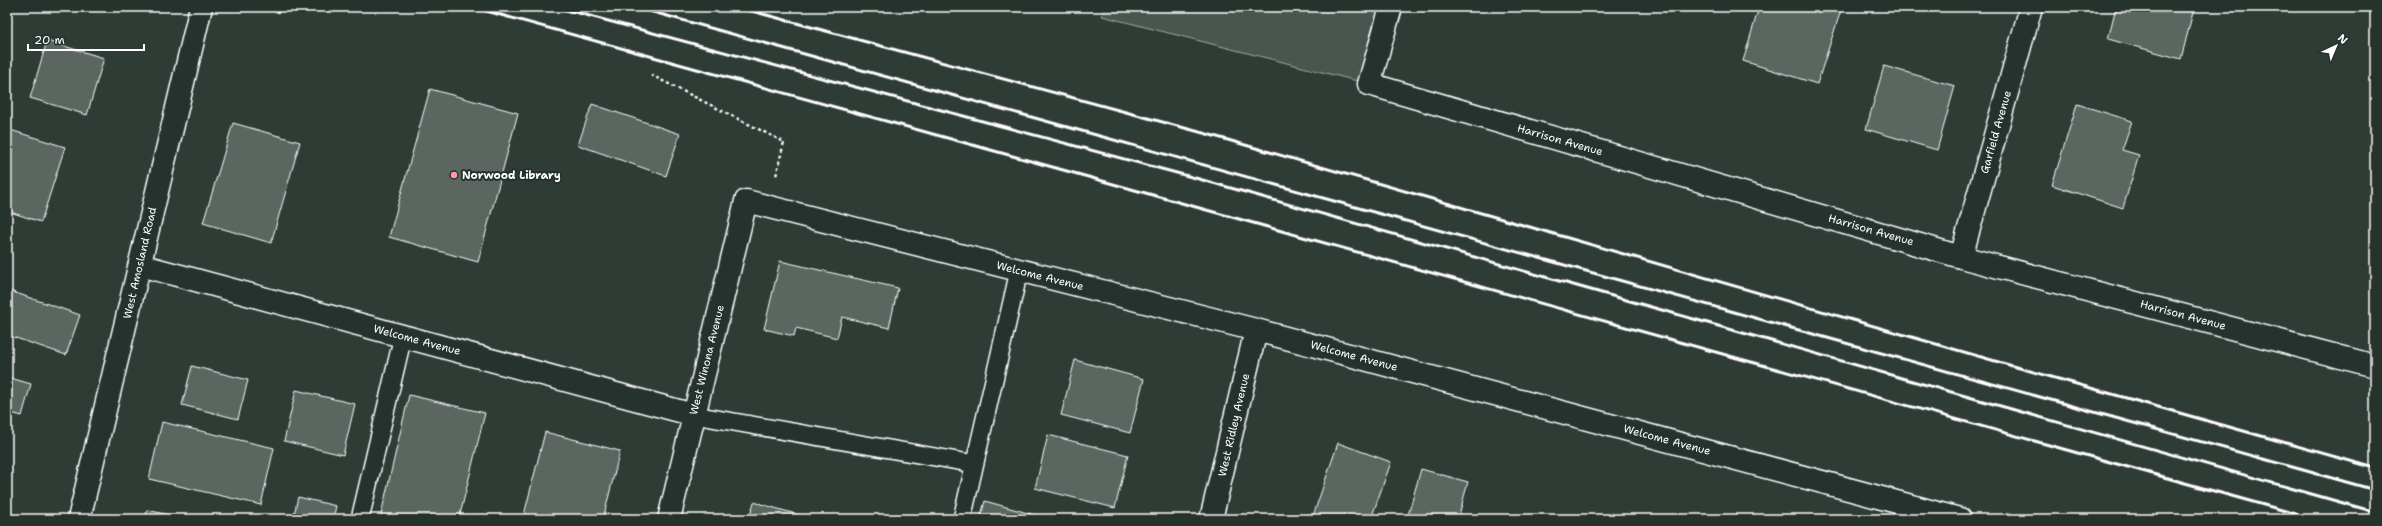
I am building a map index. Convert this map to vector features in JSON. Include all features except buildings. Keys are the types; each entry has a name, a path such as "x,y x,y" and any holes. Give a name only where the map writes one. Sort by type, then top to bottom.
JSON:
{"street":[{"name":"Harrison Avenue","path":"1391,7 1369,84 1961,257 2375,366"},
{"name":"Garfield Avenue","path":"1961,257 2031,7"},
{"name":"West Amosland Road","path":"79,519 200,8"},
{"name":"Welcome Avenue","path":"746,201 1256,330 1896,510 1960,519"},
{"name":"West Winona Avenue","path":"669,519 746,201"},
{"name":"Welcome Avenue","path":"140,265 694,415"},
{"name":"West Ridley Avenue","path":"1211,519 1256,330"}],"lane":[{"path":"962,519 1018,271"},
{"path":"360,519 403,336"},
{"path":"694,415 975,464"}],"path":[{"path":"259,7 281,12 282,7"},
{"path":"651,75 784,142 769,207"}],"shaded area":[{"path":"1104,7 1391,7 1369,84 1102,16"}],"railway":[{"path":"472,7 1038,163 2314,519"},
{"path":"556,7 1199,179 2375,512"},
{"path":"635,7 2375,490"},
{"path":"737,7 1207,134 2016,367 2375,468"}],"place":[{"name":"Norwood Library","path":"454,175"}]}
